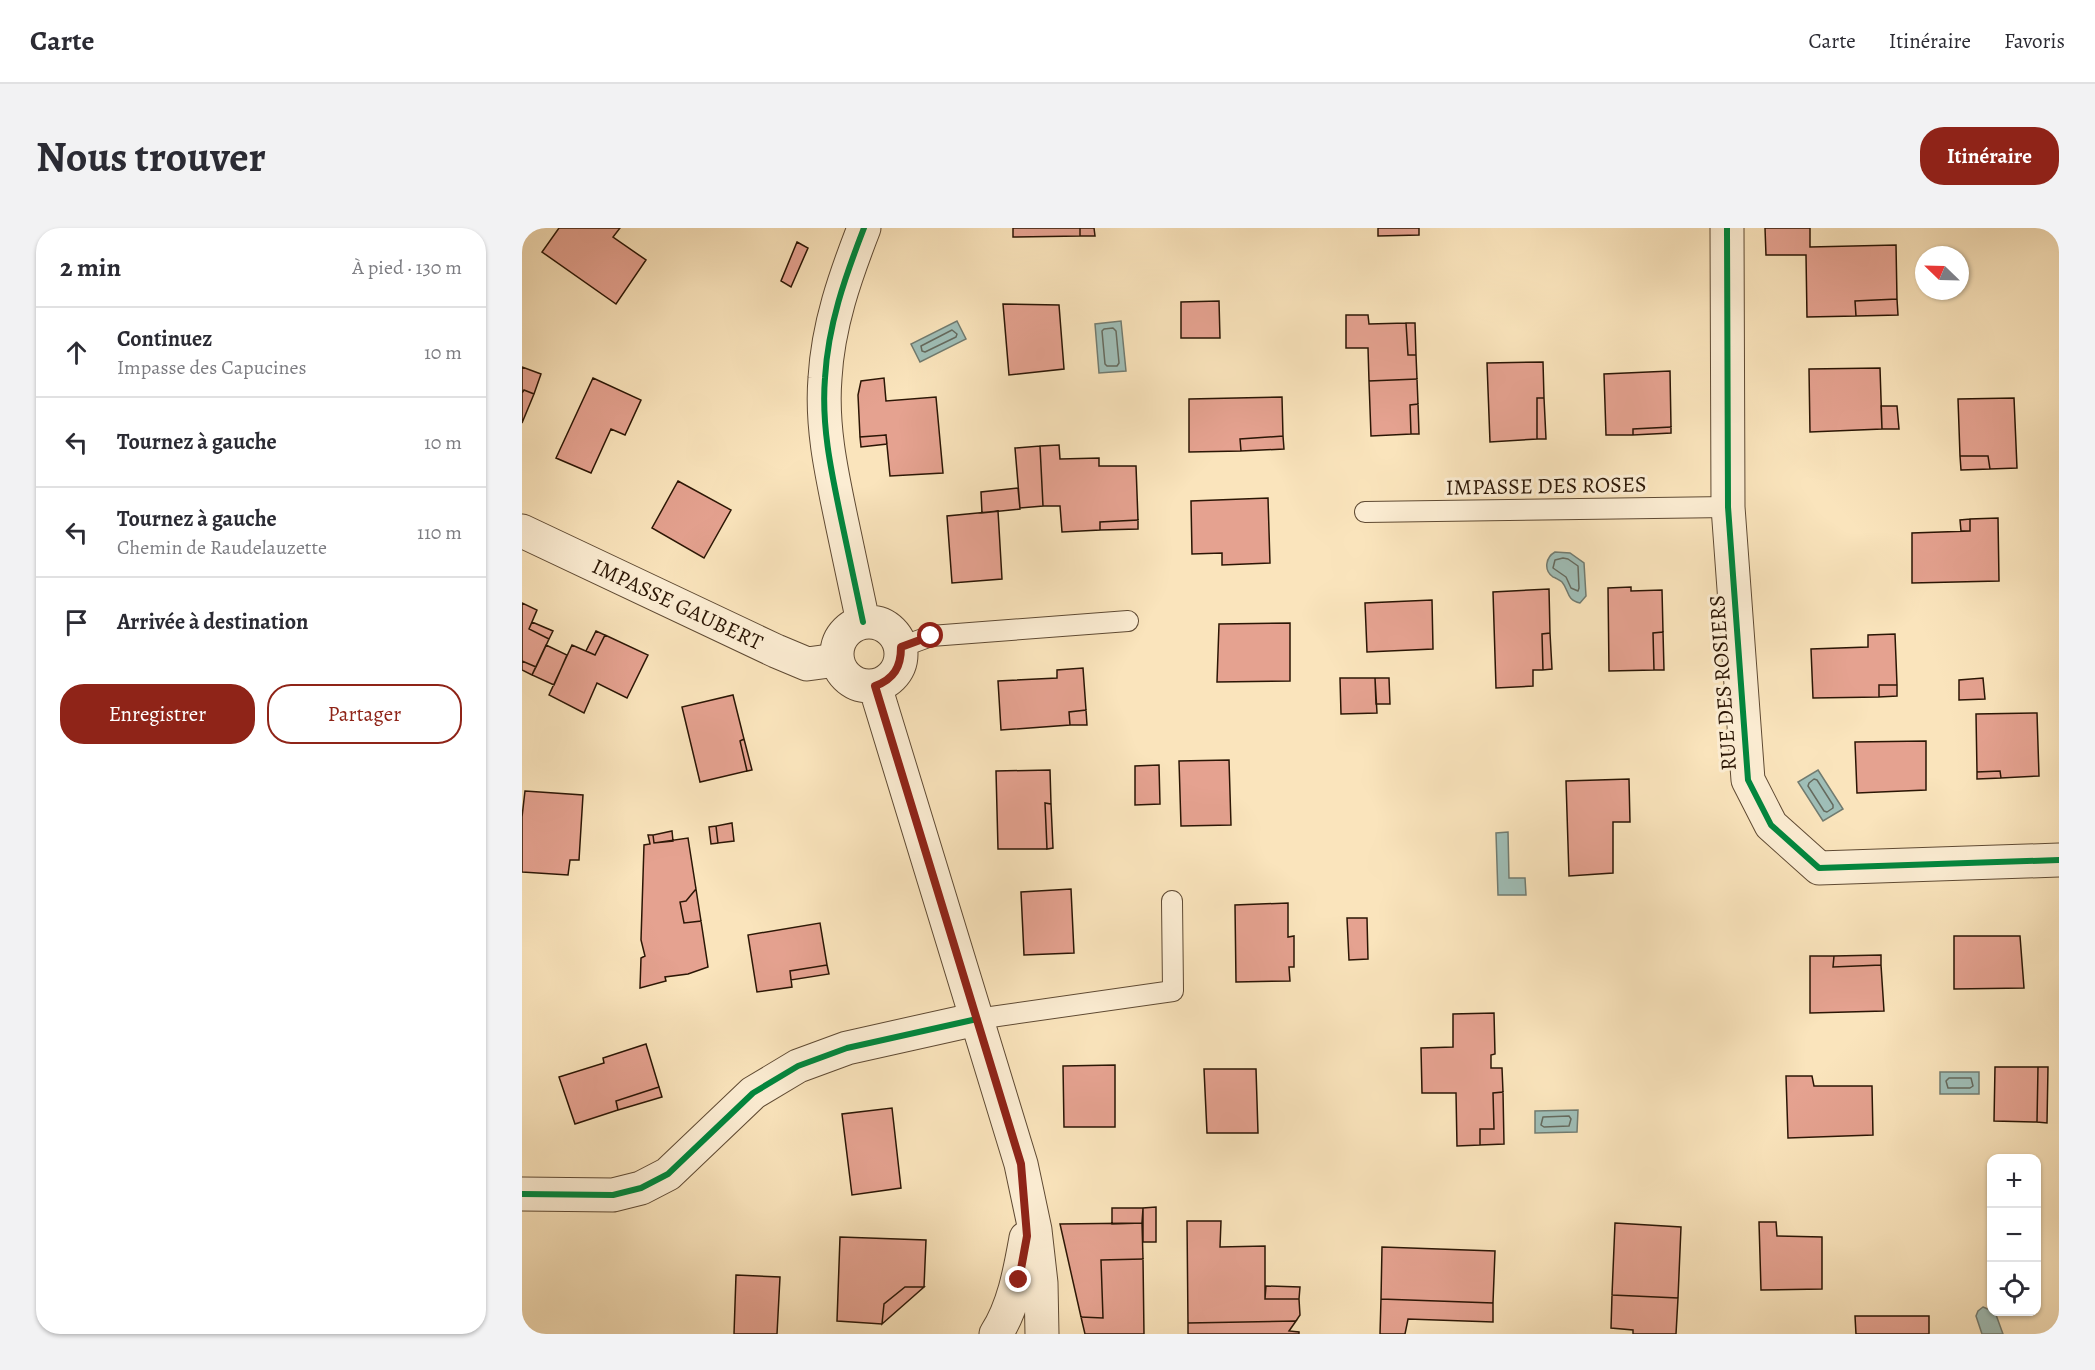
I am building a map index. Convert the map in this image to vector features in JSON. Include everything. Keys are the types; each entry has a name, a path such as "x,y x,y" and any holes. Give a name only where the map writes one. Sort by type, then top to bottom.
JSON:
{"street":[{"path":"863,622 830,469 825,424 825,378 831,332 843,283 864,228"},
{"name":"RUE DES ROSIERS","path":"1727,228 1728,507 1748,780 1771,825 1819,868 2059,860"},
{"name":"IMPASSE GAUBERT","path":"522,531 807,664 837,660"},
{"path":"863,622 876,622 887,627 896,636 901,647 901,660 896,672 887,681 875,686 862,686 851,681 842,672 837,660 837,647 842,636 851,627 863,622"},
{"path":"875,686 1021,1164 1035,1230 1041,1282 1042,1334"},
{"path":"522,1194 614,1195 641,1188 668,1174 753,1093 798,1066 847,1048 977,1019"},
{"path":"996,1334 1019,1280 1027,1236 1021,1164"}],"lane":[{"name":"IMPASSE DES ROSES","path":"1365,513 1728,507"},
{"path":"901,647 931,636 1128,621"},
{"path":"977,1019 1173,991 1172,901"}],"water":[{"path":"957,321 966,339 920,362 911,344"},
{"path":"1121,321 1126,371 1099,373 1095,324"},
{"path":"1555,552 1570,553 1584,563 1586,596 1580,603 1572,600 1562,582 1548,571 1548,560"},
{"path":"1818,770 1843,809 1823,821 1798,782"},
{"path":"1508,832 1509,878 1525,878 1526,895 1498,895 1496,833"},
{"path":"1940,1072 1979,1072 1979,1094 1940,1094"},
{"path":"1578,1110 1577,1132 1535,1133 1535,1111"},
{"path":"1983,1307 1987,1309 1987,1316 1996,1316 2003,1334 1982,1334 1976,1316"}],"building":[{"path":"559,228 620,228 613,237 646,260 616,304 542,252"},
{"path":"1013,228 1080,228 1080,236 1013,237"},
{"path":"1080,228 1094,228 1095,236 1080,236"},
{"path":"1378,228 1419,228 1419,235 1378,236"},
{"path":"1765,228 1810,228 1810,247 1896,245 1897,299 1855,301 1856,316 1807,317 1806,255 1766,255"},
{"path":"797,242 808,248 791,287 781,281"},
{"path":"1897,299 1898,315 1856,316 1855,301"},
{"path":"1219,301 1220,338 1181,338 1181,302"},
{"path":"1003,304 1059,305 1064,369 1009,375"},
{"path":"1346,315 1368,315 1369,324 1406,323 1408,355 1416,355 1417,379 1369,381 1368,348 1346,348"},
{"path":"1406,323 1415,323 1416,355 1408,355"},
{"path":"1543,362 1544,398 1537,398 1537,439 1490,442 1487,363"},
{"path":"522,367 541,374 534,394 524,390 522,393"},
{"path":"1880,368 1882,429 1810,432 1809,369"},
{"path":"1670,371 1671,427 1633,429 1633,435 1606,435 1604,374"},
{"path":"593,378 641,400 625,435 611,429 591,473 556,458"},
{"path":"884,378 886,401 936,397 943,473 890,476 886,435 860,437 858,395 861,381"},
{"path":"1417,379 1418,404 1410,405 1411,434 1371,436 1369,381"},
{"path":"524,390 534,394 522,423 522,393"},
{"path":"1282,397 1283,436 1240,439 1241,451 1189,452 1189,399"},
{"path":"1537,398 1544,398 1546,439 1537,439"},
{"path":"2014,398 2017,468 1990,469 1988,456 1960,456 1958,399"},
{"path":"1418,404 1419,434 1411,434 1410,405"},
{"path":"1881,406 1897,406 1899,429 1882,429"},
{"path":"1671,427 1671,433 1633,435 1633,429"},
{"path":"886,435 887,444 861,447 860,437"},
{"path":"1283,436 1284,449 1241,451 1240,439"},
{"path":"1059,445 1060,459 1099,458 1099,466 1136,466 1138,520 1100,522 1100,530 1062,532 1060,506 1043,506 1040,446"},
{"path":"1040,446 1043,506 1020,508 1015,448"},
{"path":"1960,456 1988,456 1990,469 1961,470"},
{"path":"678,481 731,510 704,558 652,528"},
{"path":"1018,488 1020,509 982,513 981,492"},
{"path":"1268,498 1270,563 1222,565 1222,553 1192,554 1191,501"},
{"path":"998,511 1002,579 952,583 947,516"},
{"path":"1998,518 1999,581 1912,583 1912,533 1970,531 1970,519"},
{"path":"1970,519 1970,531 1961,531 1960,520"},
{"path":"1138,520 1138,529 1100,530 1100,522"},
{"path":"1631,587 1631,591 1662,590 1663,632 1653,633 1654,670 1609,671 1608,588"},
{"path":"1549,589 1550,633 1542,634 1543,670 1533,670 1533,686 1496,688 1493,592"},
{"path":"1432,600 1433,649 1367,652 1365,603"},
{"path":"522,603 537,610 529,629 549,639 536,667 522,661"},
{"path":"532,622 553,631 549,639 529,629"},
{"path":"1290,623 1290,681 1217,682 1219,624"},
{"path":"596,631 605,635 595,655 586,651"},
{"path":"1663,632 1664,670 1654,670 1653,633"},
{"path":"1550,633 1552,669 1543,670 1542,634"},
{"path":"1895,634 1897,685 1879,685 1879,697 1813,698 1811,649 1868,647 1868,635"},
{"path":"605,635 648,655 627,698 597,683 584,713 549,695 572,645 595,655"},
{"path":"546,645 567,655 554,685 532,675"},
{"path":"522,661 536,667 532,675 522,670"},
{"path":"1083,668 1086,710 1069,712 1070,725 1001,730 998,681 1057,678 1057,670"},
{"path":"1340,678 1375,678 1377,713 1341,714"},
{"path":"1375,678 1389,678 1390,704 1376,704"},
{"path":"1983,678 1985,699 1959,700 1959,680"},
{"path":"1879,685 1897,685 1897,696 1879,697"},
{"path":"733,695 744,739 740,741 747,771 700,782 682,707"},
{"path":"1086,710 1087,725 1070,725 1069,712"},
{"path":"2037,713 2039,776 2001,778 2000,771 1977,772 1976,714"},
{"path":"744,739 752,770 747,771 740,741"},
{"path":"1926,741 1926,790 1857,793 1855,742"},
{"path":"1229,760 1231,825 1181,826 1179,761"},
{"path":"1159,765 1160,804 1135,805 1135,766"},
{"path":"1050,770 1051,804 1045,803 1047,849 998,849 996,771"},
{"path":"2000,771 2001,778 1977,779 1977,772"},
{"path":"1629,779 1630,822 1613,822 1613,873 1569,876 1566,781"},
{"path":"525,791 583,795 579,860 570,860 568,875 522,872 522,817"},
{"path":"1045,803 1051,804 1053,848 1047,849"},
{"path":"732,823 734,841 718,843 716,826"},
{"path":"716,826 718,843 711,844 709,827"},
{"path":"672,831 673,841 654,843 653,835"},
{"path":"648,835 653,835 654,843 688,838 696,889 686,901 680,902 684,923 701,921 708,967 688,974 665,977 666,981 640,988 641,958 645,956 641,940 644,845 650,844"},
{"path":"696,889 701,921 684,923 680,902 686,901"},
{"path":"1071,889 1074,953 1024,955 1021,892"},
{"path":"1288,903 1288,937 1294,936 1294,967 1289,967 1290,981 1236,982 1235,905"},
{"path":"1347,918 1367,918 1368,959 1349,960"},
{"path":"820,923 827,965 790,971 792,987 757,992 748,935"},
{"path":"1954,936 2020,936 2024,988 1954,989"},
{"path":"1881,955 1881,965 1833,967 1834,956"},
{"path":"1810,956 1834,956 1833,967 1881,965 1884,1011 1810,1013"},
{"path":"827,965 829,974 791,980 790,971"},
{"path":"1494,1013 1495,1054 1491,1055 1491,1068 1502,1068 1503,1092 1493,1093 1494,1129 1480,1129 1480,1145 1457,1146 1456,1093 1422,1093 1421,1048 1453,1047 1453,1014"},
{"path":"646,1044 659,1087 616,1101 618,1110 575,1124 559,1077 604,1063 603,1058"},
{"path":"1115,1065 1115,1127 1064,1127 1063,1066"},
{"path":"1995,1067 2038,1067 2037,1122 1994,1121"},
{"path":"2038,1067 2048,1067 2047,1123 2037,1122"},
{"path":"1204,1069 1256,1069 1258,1133 1207,1133"},
{"path":"1786,1076 1812,1076 1814,1086 1872,1086 1873,1135 1788,1138"},
{"path":"659,1087 662,1097 618,1110 616,1101"},
{"path":"1503,1092 1504,1144 1480,1145 1480,1129 1494,1129 1493,1093"},
{"path":"892,1108 901,1188 852,1195 842,1114"},
{"path":"1156,1207 1156,1242 1143,1242 1143,1208"},
{"path":"1112,1208 1143,1208 1142,1223 1112,1224"},
{"path":"1187,1221 1221,1221 1220,1247 1265,1246 1265,1299 1299,1299 1300,1315 1296,1321 1188,1323"},
{"path":"1759,1222 1776,1222 1777,1236 1822,1237 1822,1289 1761,1290"},
{"path":"1142,1223 1143,1259 1101,1260 1103,1318 1081,1317 1060,1224"},
{"path":"1615,1223 1681,1227 1678,1298 1612,1295"},
{"path":"840,1237 926,1240 924,1287 905,1287 884,1304 882,1324 837,1321"},
{"path":"1382,1247 1495,1251 1493,1303 1381,1299"},
{"path":"1143,1259 1144,1334 1085,1334 1081,1317 1103,1318 1101,1260"},
{"path":"736,1275 780,1277 777,1334 734,1334"},
{"path":"1266,1286 1300,1287 1299,1299 1265,1299"},
{"path":"905,1287 924,1287 882,1324 884,1304"},
{"path":"1612,1295 1678,1298 1676,1334 1633,1334 1633,1330 1611,1328"},
{"path":"1381,1299 1493,1303 1493,1322 1408,1319 1405,1334 1380,1334"},
{"path":"1855,1316 1929,1316 1929,1334 1856,1334"},
{"path":"1296,1321 1289,1331 1299,1332 1299,1334 1188,1334 1188,1323"}],"cycle path":[{"path":"863,622 831,469 824,396 827,358 834,320 844,283 864,228"},
{"path":"1727,228 1728,507 1748,780 1771,825 1819,868 2059,860"},
{"path":"875,686 1021,1164"},
{"path":"522,1194 613,1195 641,1188 668,1174 753,1093 798,1066 847,1048 977,1019"}],"route":[{"path":"931,636 901,647 901,660 896,672 887,681 875,686 1021,1164 1027,1236 1019,1280"}]}
